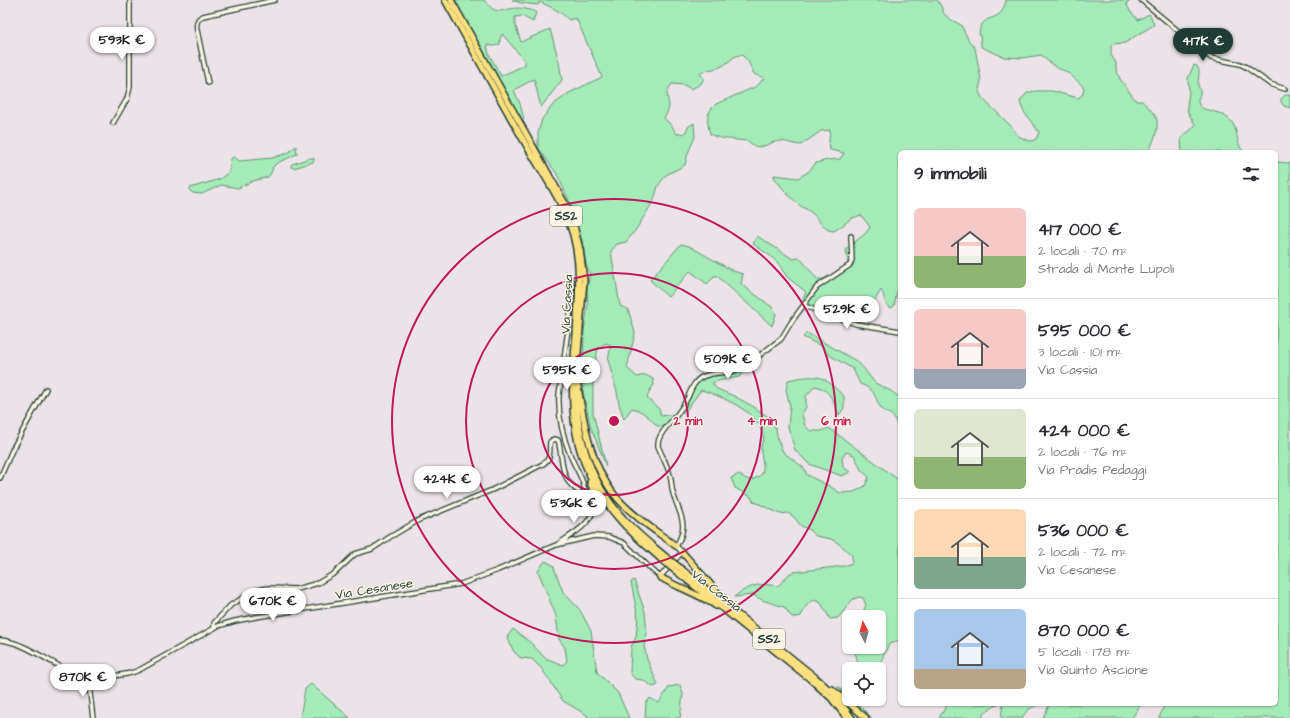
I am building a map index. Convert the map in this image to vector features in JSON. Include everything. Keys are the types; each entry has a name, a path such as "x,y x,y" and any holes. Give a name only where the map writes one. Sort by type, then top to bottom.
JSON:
{"highway":[{"name":"Via Cassia","path":"446,0 568,219 578,257 579,280 572,370 572,406 575,432 582,460 593,482 609,507 631,532 823,690 836,703 847,718"},
{"name":"Via Cassia","path":"451,0 570,214 580,249 584,280 576,371 576,398 580,430 586,458 611,504 623,518 665,559"},
{"path":"576,371 585,429 604,479 617,497 630,511 676,546"},
{"path":"582,460 594,492 595,503"},
{"path":"682,552 736,613"},
{"name":"Via Cassia","path":"678,570 736,613 815,677 834,694 852,718"},
{"path":"660,577 713,604 728,616 742,623"},
{"path":"815,677 833,689 866,718"}],"street":[{"path":"113,123 127,98 130,87 130,0"},
{"path":"208,83 196,25 199,18 275,0"},
{"path":"1141,0 1211,58 1240,64 1270,84 1286,89"},
{"path":"660,577 682,552 676,546 681,536 682,519 672,493 670,474 658,446 660,437 681,410 694,385 699,379 706,376 738,370 748,365 781,339 804,304 819,285 850,265 852,260 851,236"},
{"path":"572,281 572,302 558,409 568,451 585,486 586,498"},
{"path":"804,304 807,308 850,322 898,331"},
{"path":"0,478 13,448 46,389"},
{"path":"214,628 214,622 225,610 239,599 259,589 297,589 318,582 335,574 354,555 372,549 416,522 492,490 543,464 550,457 550,444 551,440 553,439 556,439 559,443 562,466 566,479 586,498 595,503 592,515 584,526 556,545"},
{"name":"Via Cesanese","path":"0,640 20,645 67,670 88,677 112,676 138,671 214,628 242,619 461,584 556,545 600,536 612,538 626,544 660,577"},
{"path":"88,677 93,718"}],"green space":[{"path":"455,0 484,0 493,9 499,11 520,8 536,12 533,22 522,16 515,17 515,24 521,42 550,29 559,62 562,80 541,107 534,79 514,90 524,119 519,119","holes":["502,34 525,61 525,65 501,76 489,54 487,45 494,46 500,44"]},
{"path":"512,0 937,0 944,14 961,25 969,41 975,48 981,80 979,92 982,98 1010,125 1017,135 1026,140 1032,141 1036,139 1039,132 1021,105 1020,101 1027,93 1035,91 1052,91 1078,98 1083,94 1084,88 1070,74 1054,66 1041,55 1022,58 1004,57 981,47 979,31 981,26 984,22 1001,12 1006,0 1131,0 1126,3 1130,11 1138,20 1149,14 1154,25 1125,43 1113,44 1111,46 1111,55 1116,63 1116,69 1120,79 1136,101 1142,101 1155,116 1157,121 1157,129 1150,150 898,150 898,291 894,306 892,308 885,303 881,290 869,311 860,321 856,319 849,319 810,306 803,299 806,292 787,277 778,263 753,244 757,236 793,259 800,258 817,279 829,277 848,264 846,249 866,233 870,227 861,215 850,219 834,231 830,231 822,225 812,213 790,197 774,177 774,175 798,178 808,172 816,163 840,159 844,153 830,150 830,130 821,131 801,145 781,141 760,147 752,145 748,141 718,137 710,134 708,114 712,108 716,104 757,86 764,78 754,74 748,61 742,55 734,57 725,65 700,74 704,78 701,84 691,89 684,85 672,84 667,92 669,108 664,118 677,134 685,133 688,127 694,123 695,137 688,153 685,165 666,175 658,186 654,200 635,231 626,242 617,244 611,251 620,306 628,309 635,333 627,368 637,377 645,375 653,379 654,385 647,398 659,409 661,416 674,414 666,426 657,426 646,415 632,408 624,419 608,360 611,345 606,343 598,348 593,375 593,413 606,466 590,425 583,391 584,331 588,304 587,289 590,274 586,265 583,244 568,198 557,174 538,147 538,133 542,119 553,105 569,93 602,77 576,18 569,20 547,5 539,2 538,5 521,3"},
{"path":"1194,65 1197,66 1199,70 1198,84 1200,92 1198,103 1204,109 1219,113 1229,119 1235,127 1239,144 1242,150 1182,150 1181,138 1194,127 1195,124 1188,113 1188,78"},
{"path":"1285,95 1290,95 1290,108 1284,106 1281,102 1281,99"},
{"path":"296,146 297,154 277,163 273,167 268,177 253,181 238,188 221,185 202,194 193,193 190,191 190,188 220,179 229,172 231,159 233,157 240,161 272,158 288,153"},
{"path":"314,158 313,162 294,168 291,167 292,164"},
{"path":"1278,162 1290,163 1290,718 1159,718 1164,706 1278,706"},
{"path":"681,244 689,246 733,271 743,274 741,284 772,307 776,314 772,326 716,275 707,284 690,271 668,297 650,280"},
{"path":"807,333 858,362 875,383 898,396 898,429 894,418 882,409 870,389 860,384 853,369 829,355 823,347 803,337"},
{"path":"745,370 739,377 712,383 717,389 734,396 770,418 776,429 778,440 783,452 804,468 807,475 840,493 854,492 865,486 869,477 861,470 854,455 846,452 842,458 843,467 850,472 842,476 809,464 795,450 788,427 790,406 786,390 788,380 813,377 821,378 827,381 844,396 844,408 839,415 833,400 828,393 815,386 806,396 806,407 802,414 805,426 811,431 821,431 829,428 898,480 898,641 889,644 886,650 886,610 864,610 866,605 863,598 860,597 853,599 844,610 842,610 842,613 838,618 830,619 821,603 814,600 807,605 801,616 794,618 784,607 762,600 753,595 734,597 742,591 755,586 778,586 789,574 793,572 844,566 852,563 852,555 831,539 816,536 808,529 801,526 794,517 788,513 780,514 753,501 751,497 735,488 731,478 739,474 751,480 756,478 762,472 763,465 761,447 764,438 758,423 748,412 715,395 701,390 684,413 682,411 696,383 712,375"},
{"path":"545,561 553,565 563,592 580,610 591,631 597,672 618,693 629,718 588,718 587,715 563,701 542,669 532,659 521,658 514,652 507,637 513,629 532,644 545,658 563,665 567,661 565,648 559,639 556,616 538,571"},
{"path":"634,580 645,612 647,633 644,646 647,659 658,685 653,687 643,680 635,679 630,673 631,647 636,637 638,618 631,582"},
{"path":"855,654 884,654 880,662 857,662"},
{"path":"311,684 350,718 300,718 305,689"},
{"path":"680,685 683,694 680,718 645,718 646,703 650,698 659,703 669,687"},
{"path":"851,706 860,706 872,718 859,718"},
{"path":"947,706 995,706 984,713 982,718 939,718"},
{"path":"1003,706 1035,706 1026,712 1022,718 1001,718"},
{"path":"1049,706 1140,706 1132,718 1043,718"}]}
